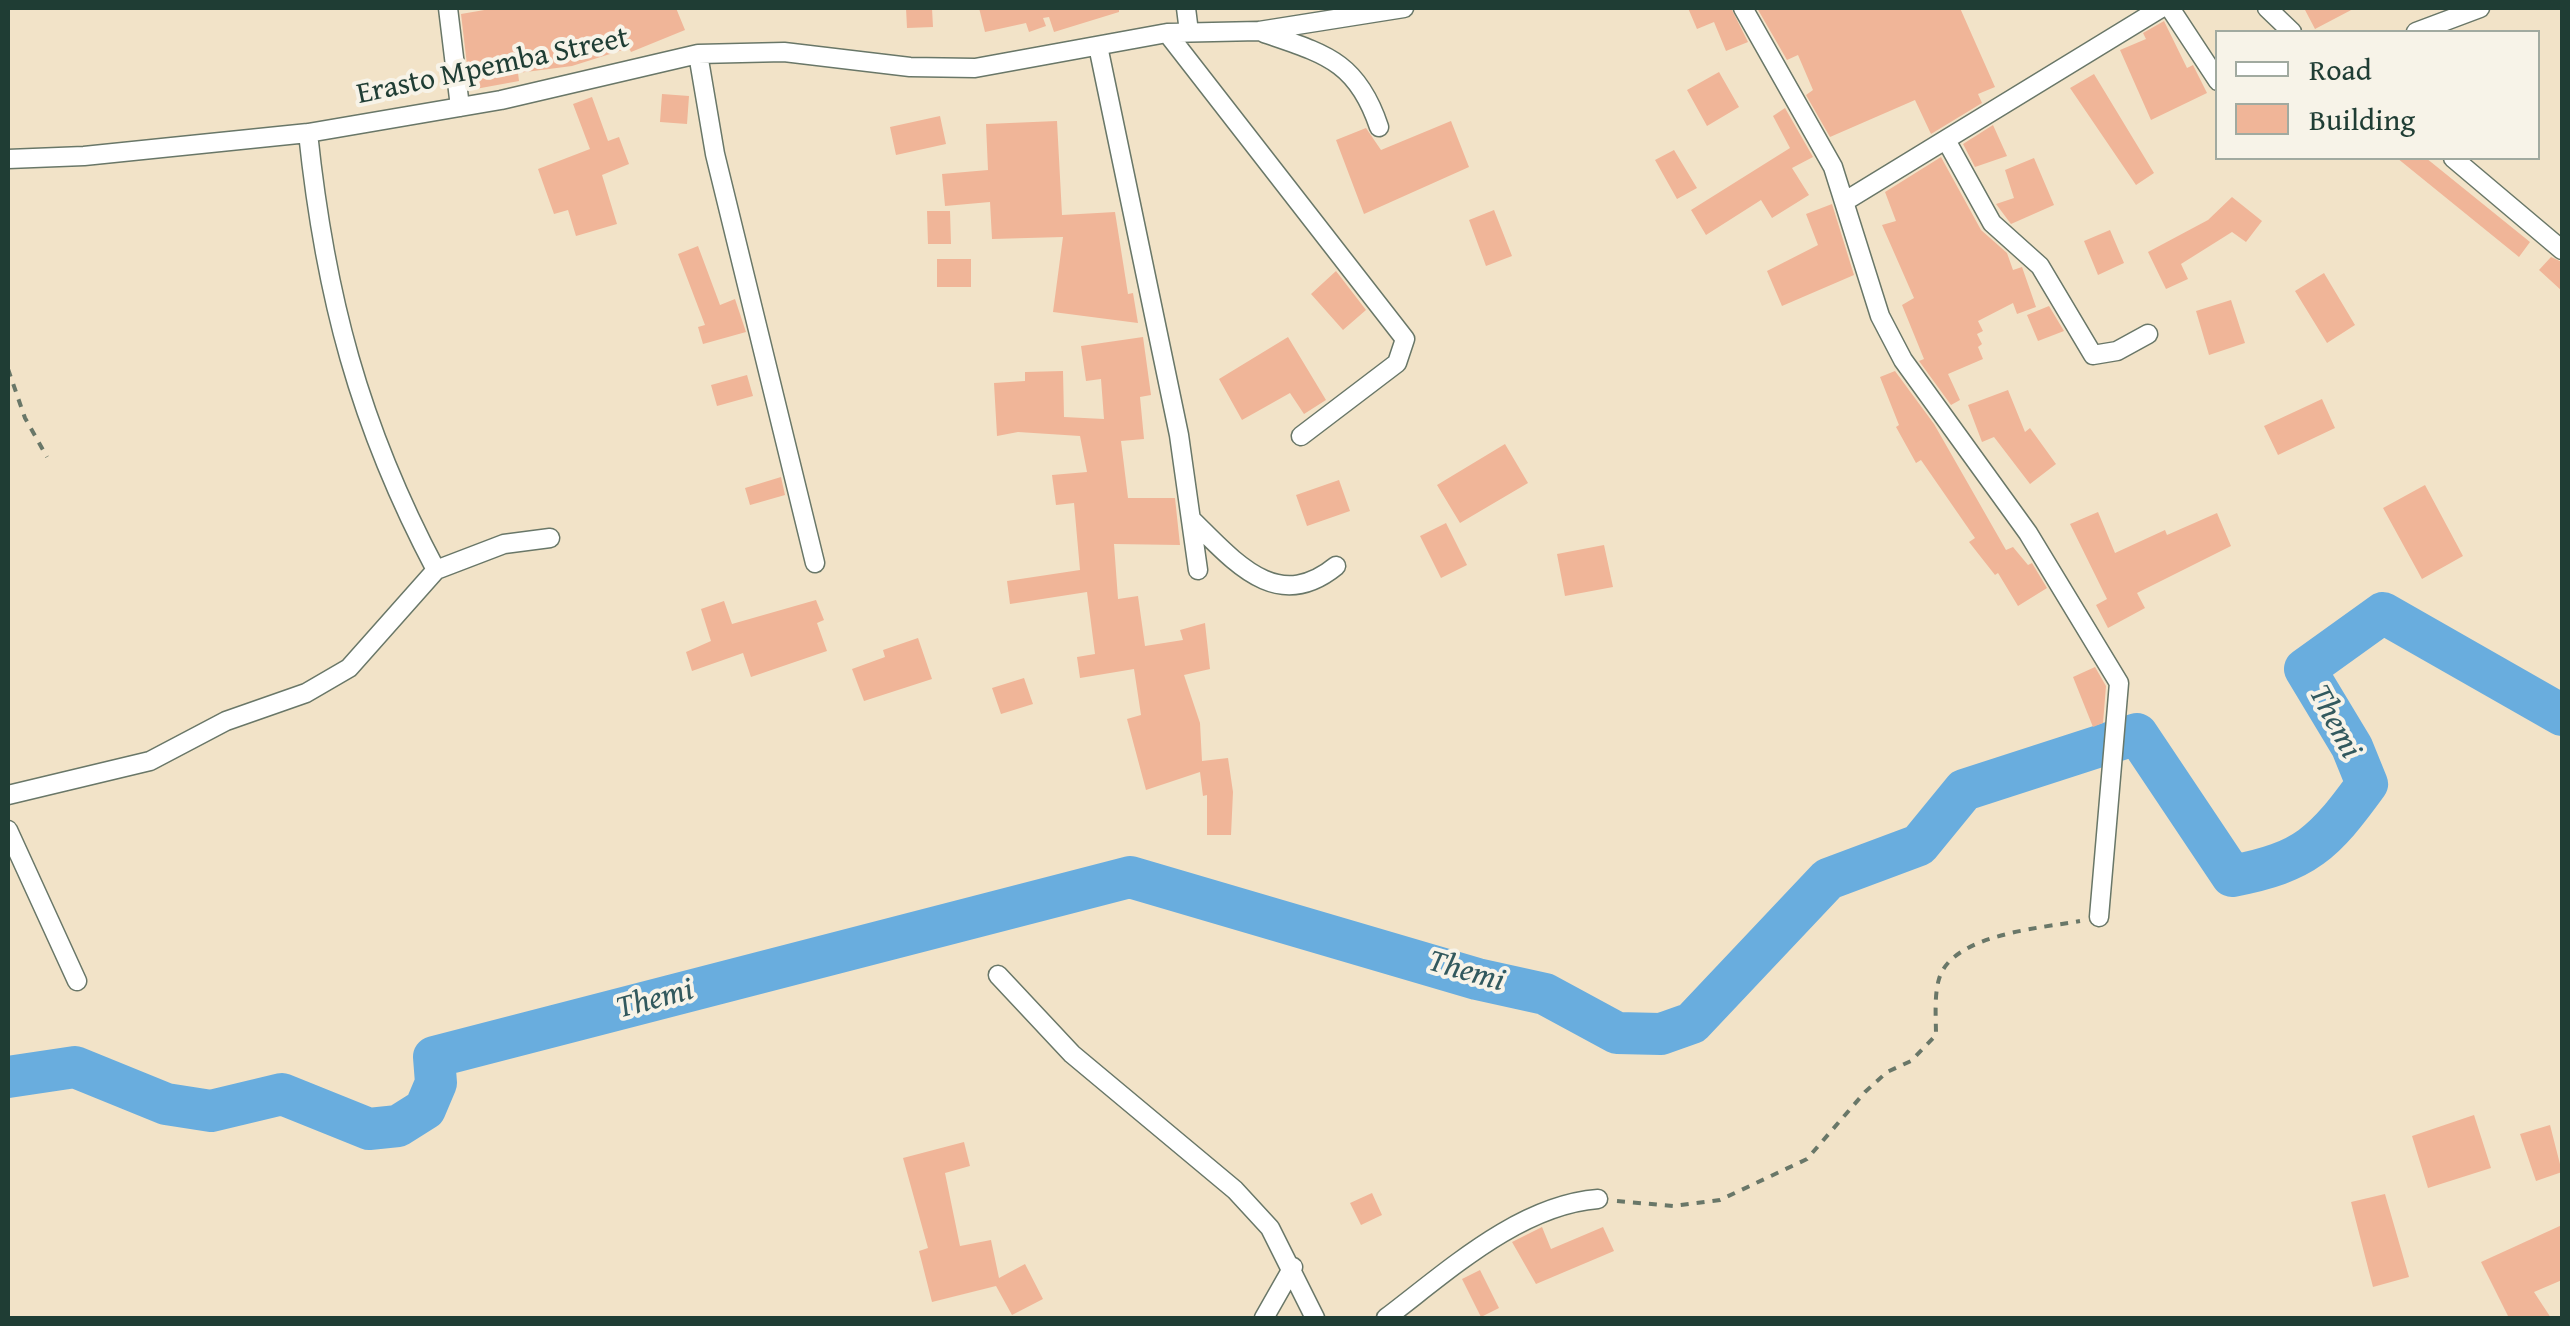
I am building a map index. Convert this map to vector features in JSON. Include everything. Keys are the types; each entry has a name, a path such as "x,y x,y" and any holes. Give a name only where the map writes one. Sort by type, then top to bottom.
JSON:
{"street":[{"path":"448,8 460,107"},
{"name":"Erasto Mpemba Street","path":"8,160 308,133 460,107 698,54 784,52 944,70 1012,64 1167,34 1259,31 1404,8"},
{"path":"1743,8 1817,135 1847,200 1880,316 1903,360 2028,533 2119,683 2100,917"},
{"path":"1847,200 2161,8"},
{"path":"2170,8 2215,77"},
{"path":"2267,8 2290,30"},
{"path":"2421,30 2480,8"},
{"path":"1185,9 1188,32"},
{"path":"1259,31 1326,54 1368,94 1378,127"},
{"path":"1167,34 1405,339 1404,354 1397,363 1301,436"},
{"path":"1098,46 1168,376 1198,570"},
{"path":"698,54 715,154 814,562"},
{"path":"308,133 316,218 346,350 385,469 436,570"},
{"path":"1946,140 1992,223 2040,266 2093,355 2116,351 2148,334"},
{"path":"2456,160 2562,250"},
{"path":"1192,520 1238,565 1288,588 1317,581 1336,566"},
{"path":"8,795 150,761 226,721 306,693 349,668 436,570 504,544 550,538"},
{"path":"8,830 77,981"},
{"path":"998,975 1072,1054 1235,1190 1270,1228 1315,1318"},
{"path":"1386,1318 1502,1234 1576,1200 1598,1199"},
{"path":"1264,1318 1293,1268"}],"path":[{"path":"8,369 25,418 47,457"},
{"path":"1598,1199 1673,1206 1720,1200 1807,1159 1866,1092 1887,1072 1911,1060 1936,1035 1939,978 1947,965 2003,932 2100,917"}],"building":[{"path":"496,8 676,8 685,30 631,52 629,48 572,66 518,73 519,81 470,90 461,14"},
{"path":"906,8 932,8 933,27 907,28"},
{"path":"979,8 1119,8 1119,12 1054,32 1049,17 1043,18 1046,26 1029,32 1026,23 985,32"},
{"path":"1688,8 1731,8 1748,42 1726,51 1714,22 1697,29"},
{"path":"1757,8 1960,8 1995,87 1978,94 1982,103 1931,134 1915,100 1830,137 1806,95 1813,90 1798,55 1787,60"},
{"path":"2304,8 2355,8 2315,29"},
{"path":"2164,21 2187,68 2193,65 2207,93 2151,120 2120,50 2146,39 2143,33"},
{"path":"1719,72 1739,107 1707,126 1687,90"},
{"path":"2094,74 2154,173 2136,185 2070,88"},
{"path":"662,94 689,96 687,124 660,122"},
{"path":"592,97 608,141 619,137 629,164 602,175 617,224 576,236 568,210 554,214 538,169 590,149 573,104"},
{"path":"1785,108 1813,157 1792,168 1809,195 1772,218 1761,200 1706,235 1691,210 1790,148 1773,116"},
{"path":"940,116 946,144 896,155 890,127"},
{"path":"1057,121 1062,215 1115,212 1128,294 1133,293 1138,323 1053,312 1063,237 992,239 990,202 945,206 942,174 988,170 986,124"},
{"path":"1451,121 1469,167 1364,214 1336,140 1366,128 1381,150"},
{"path":"1993,125 2007,156 1975,167 1963,144"},
{"path":"1674,150 1697,188 1677,199 1655,160"},
{"path":"1941,157 1981,230 2007,253 2013,270 2022,267 2036,307 2017,314 2013,303 1978,321 1983,331 1977,334 1983,359 1948,374 1960,400 1951,405 1919,361 1924,359 1902,305 1914,298 1882,225 1896,221 1885,192"},
{"path":"2034,158 2054,205 2011,224 1996,204 2014,198 2005,170"},
{"path":"2399,160 2428,160 2530,242 2519,257"},
{"path":"2232,197 2262,221 2246,242 2232,232 2181,264 2188,279 2166,289 2148,252 2208,220"},
{"path":"1832,204 1854,275 1782,306 1767,271 1818,245 1806,214"},
{"path":"1494,210 1512,256 1486,266 1469,220"},
{"path":"927,211 950,211 951,244 928,244"},
{"path":"2110,230 2124,263 2098,275 2084,241"},
{"path":"698,246 720,305 735,299 746,332 703,344 698,327 705,325 678,254"},
{"path":"2551,257 2562,262 2562,291 2539,270"},
{"path":"937,259 971,259 971,287 937,287"},
{"path":"1336,271 1366,310 1343,330 1311,294"},
{"path":"2324,273 2355,325 2327,343 2295,291"},
{"path":"2231,300 2245,343 2209,355 2196,311"},
{"path":"2049,306 2064,331 2038,341 2027,315"},
{"path":"1143,337 1151,395 1140,397 1144,439 1121,441 1128,498 1175,498 1180,545 1114,544 1118,599 1138,596 1145,646 1183,640 1180,630 1205,623 1210,669 1184,675 1200,723 1202,761 1228,758 1233,792 1231,835 1207,835 1207,795 1203,796 1200,772 1146,790 1127,719 1141,715 1134,669 1080,678 1077,657 1095,654 1087,592 1010,604 1007,581 1080,570 1074,503 1056,505 1052,475 1087,472 1080,436 1018,432 997,436 994,383 1025,381 1025,372 1063,371 1064,417 1104,419 1101,379 1086,381 1081,346"},
{"path":"1288,337 1326,400 1304,414 1290,393 1242,420 1219,379"},
{"path":"1895,371 1934,424 2006,550 2013,547 2028,565 2032,563 2047,588 2018,606 1998,573 1995,575 1969,542 1975,538 1921,460 1916,463 1896,427 1899,425 1880,377"},
{"path":"747,375 753,396 717,406 711,385"},
{"path":"2008,390 2025,432 2030,428 2056,464 2030,484 1994,437 1982,442 1968,405"},
{"path":"2322,399 2335,428 2278,455 2264,426"},
{"path":"1505,444 1528,483 1460,523 1437,485"},
{"path":"781,477 785,495 750,505 745,488"},
{"path":"1339,480 1350,511 1307,526 1296,495"},
{"path":"2425,485 2463,556 2422,579 2383,508"},
{"path":"2098,512 2115,553 2165,530 2167,535 2217,513 2231,546 2137,593 2145,608 2108,628 2096,605 2107,599 2070,524"},
{"path":"1446,523 1467,565 1441,578 1420,536"},
{"path":"1604,545 1613,587 1565,596 1557,554"},
{"path":"816,600 824,620 817,623 827,651 751,677 743,653 692,671 686,652 711,641 701,609 724,601 732,624"},
{"path":"918,638 932,679 864,701 852,669 885,657 883,650"},
{"path":"2095,667 2106,686 2103,723 2093,727 2073,677"},
{"path":"1024,678 1033,704 1001,714 992,688"},
{"path":"2474,1115 2491,1168 2428,1188 2412,1136"},
{"path":"2550,1125 2562,1172 2536,1181 2520,1134"},
{"path":"964,1142 970,1166 945,1173 960,1246 991,1240 999,1278 1025,1264 1043,1299 1012,1315 996,1286 932,1302 919,1251 928,1248 903,1158"},
{"path":"1372,1193 1382,1215 1361,1225 1350,1203"},
{"path":"2385,1194 2409,1277 2373,1287 2351,1202"},
{"path":"2562,1225 2562,1280 2534,1292 2551,1318 2509,1318 2481,1262"},
{"path":"1542,1227 1551,1249 1603,1227 1614,1251 1536,1284 1512,1242"},
{"path":"1480,1270 1499,1308 1481,1317 1462,1279"}],"waterway":[{"name":"Themi","path":"8,1077 75,1067 166,1104 211,1111 282,1094 369,1129 398,1126 425,1109 436,1083 434,1057 1130,877 1477,979 1545,994 1617,1033 1661,1034 1692,1023 1828,879 1919,845 1964,790 2137,734 2232,876 2296,856 2325,835 2367,784 2352,747 2305,669 2383,613 2562,715"}]}
